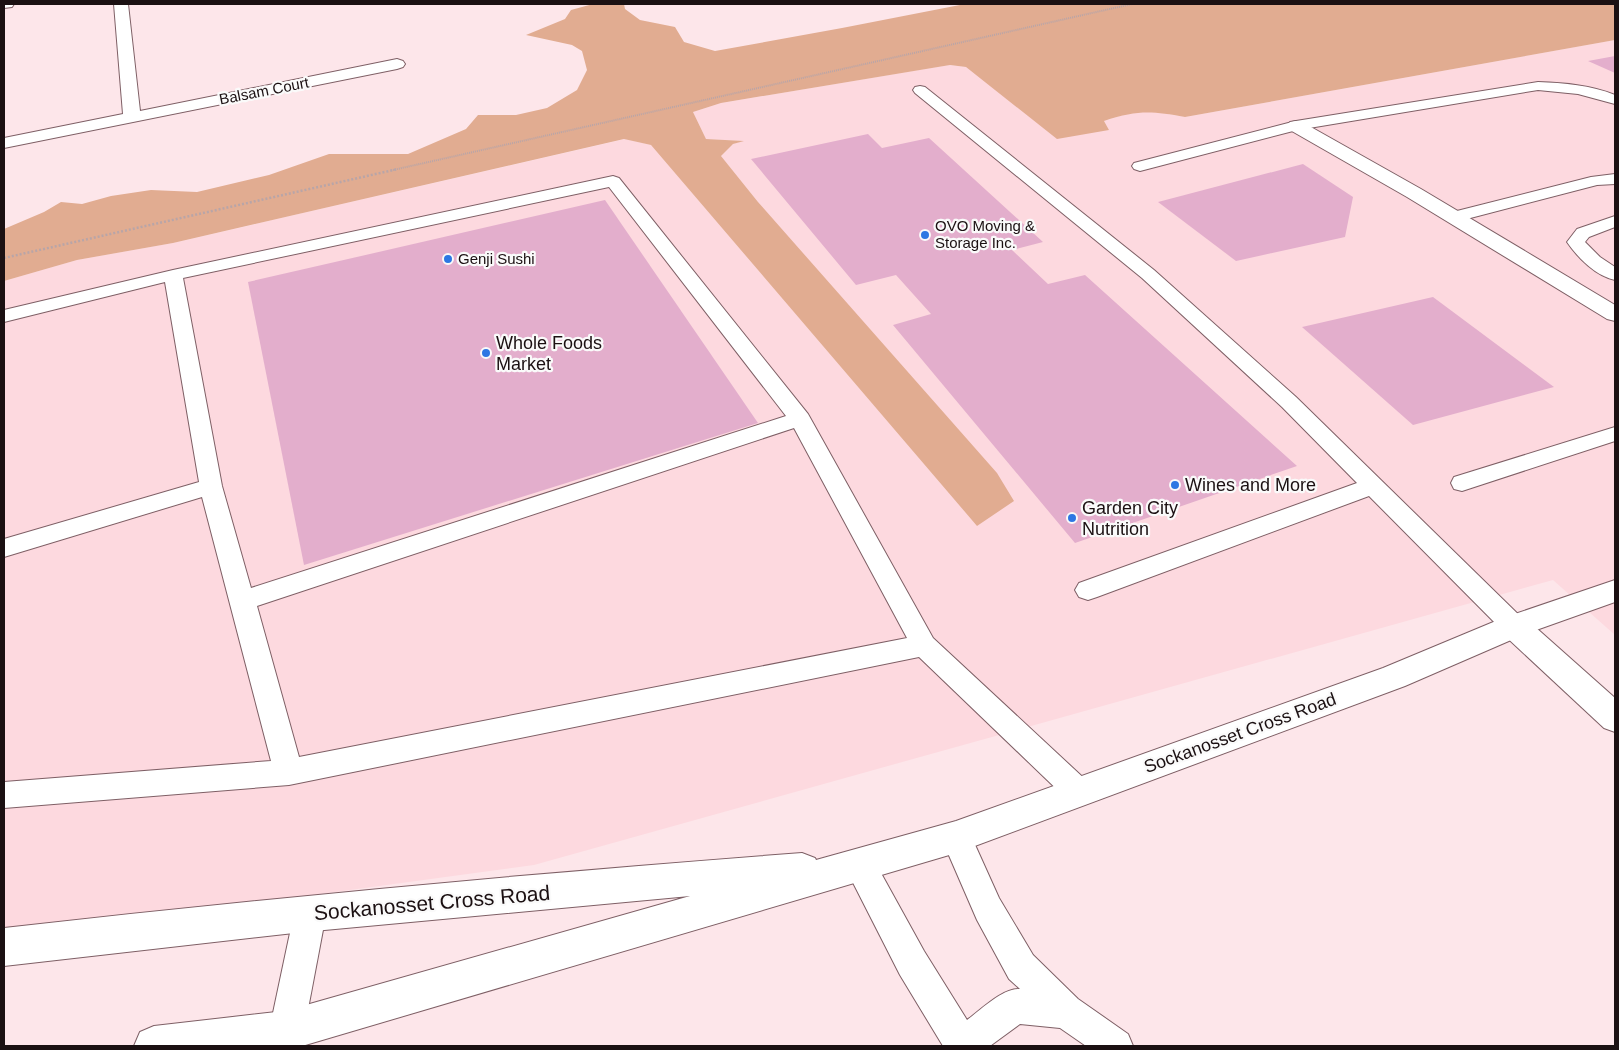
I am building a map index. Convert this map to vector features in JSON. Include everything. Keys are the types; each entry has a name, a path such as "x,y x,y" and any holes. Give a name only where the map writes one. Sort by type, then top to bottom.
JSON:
{"street":[{"path":"120,4 132,118"},
{"name":"Balsam Court","path":"4,143 396,64"},
{"path":"1296,126 1455,217 1615,314"},
{"name":"Sockanosset Cross Road","path":"154,1046 284,1038 956,836 1394,677 1514,626 1615,590"},
{"path":"1514,626 1615,718"},
{"name":"Sockanosset Cross Road","path":"4,947 144,930 310,914 686,878 860,865"}],"lane":[{"path":"1140,166 1296,126 1538,86 1559,86 1598,93 1615,100"},
{"path":"920,90 1148,274 1289,402 1514,626"},
{"path":"1455,217 1597,180 1615,179"},
{"path":"4,316 173,275 613,181 800,419 924,645 1078,791"},
{"path":"1615,221 1583,233 1576,242 1594,261 1615,276"},
{"path":"173,275 210,486 289,772"},
{"path":"242,601 800,419"},
{"path":"1462,483 1615,434"},
{"path":"4,548 210,486"},
{"path":"1088,590 1373,486"},
{"path":"4,795 289,772 924,645"},
{"path":"956,836 988,909 1020,967 1066,1011 1116,1046"},
{"path":"860,865 912,963 963,1046 1015,1006 1066,1011"},
{"path":"284,1038 310,914"}],"path":[{"path":"4,258 1132,4"}],"shaded area":[{"path":"593,4 624,4 625,9 640,20 675,27 684,42 715,51 965,4 1615,4 1615,40 1185,117 1136,113 1104,121 1109,130 1057,139 966,67 950,65 721,103 693,112 706,139 744,141 733,144 721,156 758,202 997,473 1014,501 977,526 651,145 624,139 173,243 77,260 4,281 4,229 44,212 61,202 82,204 111,196 151,190 197,192 269,175 329,154 408,154 466,129 478,115 516,115 547,108 577,90 587,70 582,51 572,45 526,35 565,19 571,10"},
{"path":"1615,40 1615,635 1553,580 534,865 4,937 4,281 77,260 173,243 625,139 651,145 977,526 758,202 721,156 733,144 742,141 706,139 693,112 721,103 949,65 966,67 978,75 1109,130 1104,121 1126,114 1151,111 1185,117"}],"building":[{"path":"1615,56 1615,73 1588,61"},
{"path":"868,134 882,148 929,138 1043,242 1012,250 1048,284 1085,275 1297,466 1075,543 893,325 931,314 896,275 856,285 751,159"},
{"path":"1303,164 1353,197 1345,237 1236,261 1158,202"},
{"name":"Whole Foods Market","path":"605,200 758,423 304,565 248,282"},
{"path":"1433,297 1554,387 1413,425 1302,327"}],"place":[{"name":"OVO Moving & Storage Inc.","path":"925,235"},
{"name":"Genji Sushi","path":"448,259"},
{"name":"Whole Foods Market","path":"486,353"},
{"name":"Wines and More","path":"1175,485"},
{"name":"Garden City Nutrition","path":"1072,518"}]}
